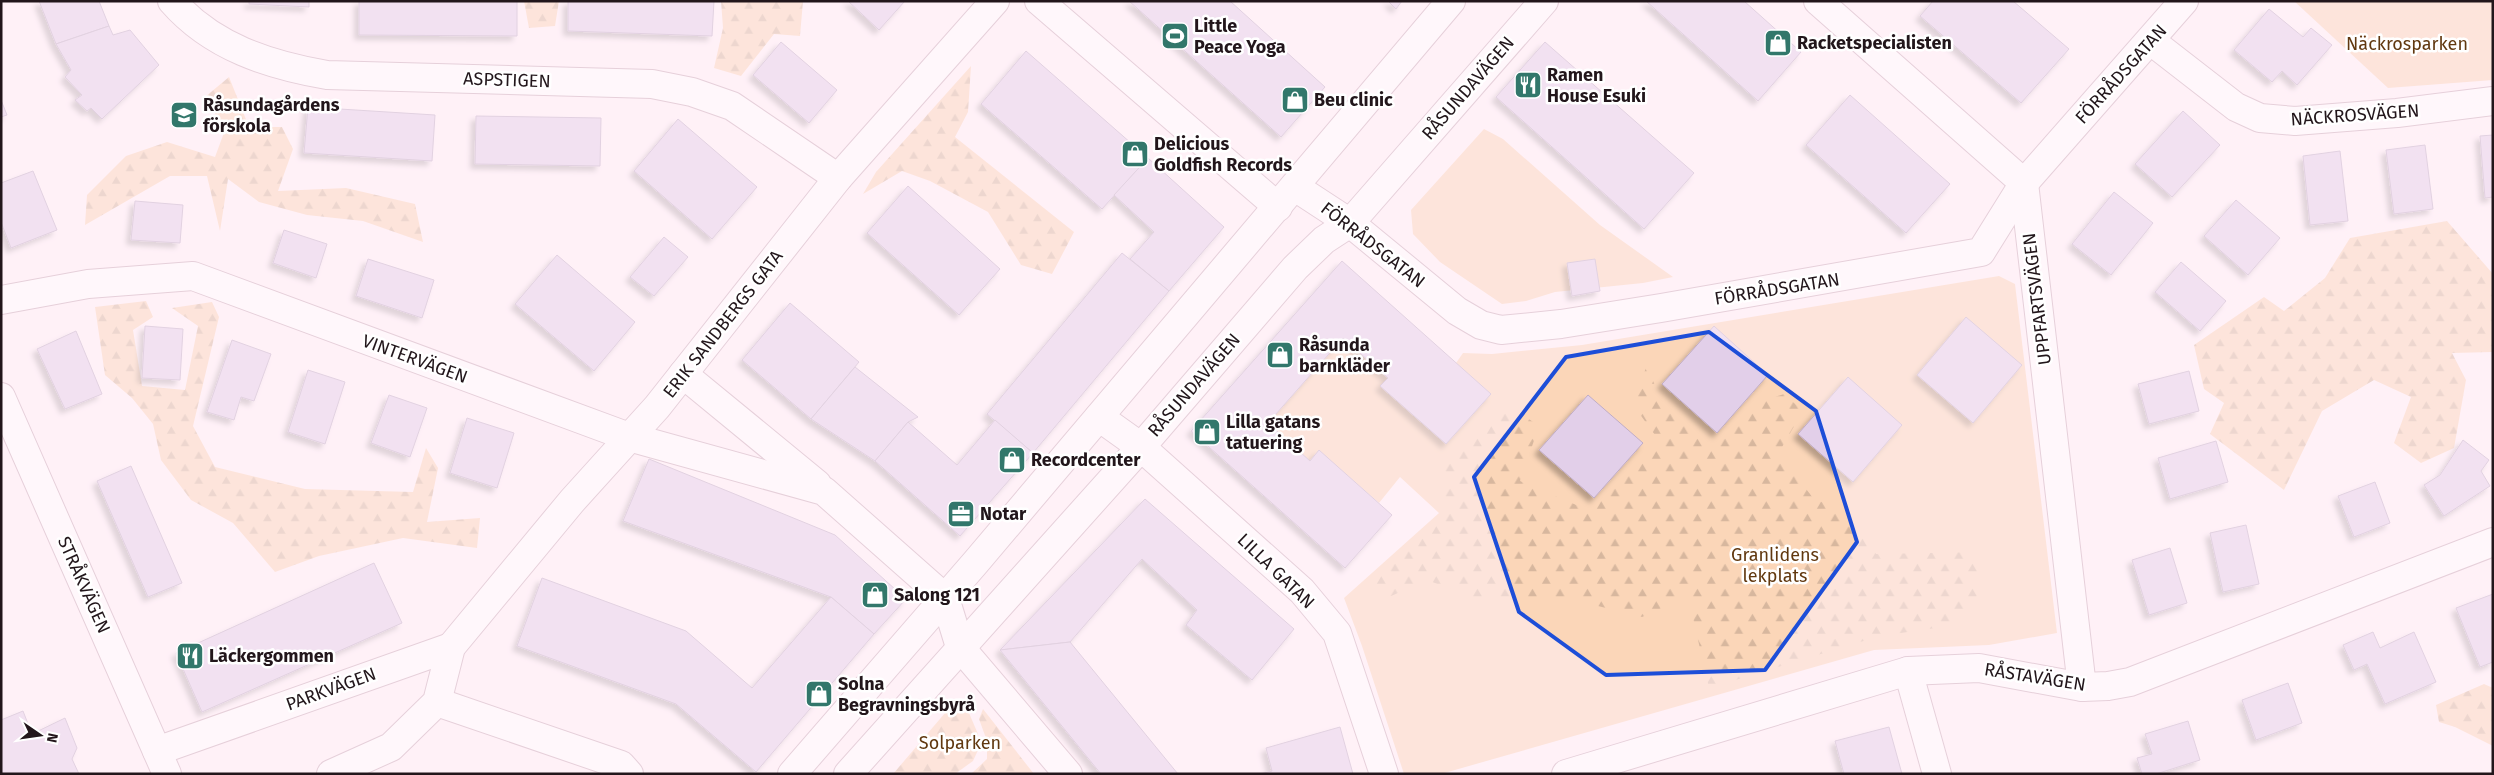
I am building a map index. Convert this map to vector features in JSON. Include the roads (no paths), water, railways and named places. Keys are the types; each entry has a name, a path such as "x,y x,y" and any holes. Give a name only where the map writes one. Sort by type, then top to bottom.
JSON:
{"street":[{"name":"ASPSTIGEN","path":"172,1 206,33 246,54 299,70 327,75 652,84 692,92 732,106 838,178"},
{"name":"ERIK SANDBERGS GATA","path":"451,647 572,501 630,438 683,374 838,178 995,1"},
{"name":"FÖRRÅDSGATAN","path":"1039,1 1287,197 1350,223 1457,311 1481,326 1501,330 1562,324 1981,252 2024,183 2151,41 2184,1"},
{"path":"792,774 945,598 1287,197 1451,1"},
{"name":"RÅSUNDAVÄGEN","path":"848,774 960,646 1141,447 1295,268 1324,240 1350,223 1544,1"},
{"path":"1818,1 2024,183"},
{"name":"NÄCKROSVÄGEN","path":"2151,41 2236,107 2260,118 2295,121 2397,113 2493,101"},
{"name":"UPPFARTSVÄGEN","path":"2024,183 2082,687"},
{"name":"VINTERVÄGEN","path":"1,300 88,284 193,276 630,438 824,490"},
{"name":"VINTERVÄGEN","path":"683,374 824,490 945,598"},
{"name":"STRÅKVÄGEN","path":"1,397 162,763"},
{"name":"LILLA GATAN","path":"1099,417 1141,447 1302,591 1337,633 1384,774"},
{"name":"RÅSTAVÄGEN","path":"1566,774 1908,671 1979,668 2082,687 2108,686 2133,681 2493,542"},
{"path":"945,598 960,646 1068,774"},
{"path":"330,774 391,747 437,702 451,647"},
{"name":"PARKVÄGEN","path":"162,763 451,647"},
{"path":"1908,671 1937,774"},
{"path":"437,702 621,765 629,774"}],"place":[{"name":"Little Peace Yoga","path":"1175,36"},
{"name":"Racketspecialisten","path":"1778,43"},
{"name":"Ramen House Esuki","path":"1528,85"},
{"name":"Beu clinic","path":"1295,100"},
{"name":"Råsundagårdens förskola","path":"184,115"},
{"name":"Delicious Goldfish Records","path":"1135,154"},
{"name":"Råsunda barnkläder","path":"1280,355"},
{"name":"Lilla gatans tatuering","path":"1207,432"},
{"name":"Recordcenter","path":"1012,460"},
{"name":"Notar","path":"961,514"},
{"name":"Salong 121","path":"875,595"},
{"name":"Läckergommen","path":"190,656"},
{"name":"Solna Begravningsbyrå","path":"819,694"}],"park label":[{"name":"Näckrosparken","path":"2407,44"},
{"name":"Granlidens lekplats","path":"1775,565"},
{"name":"Solparken","path":"960,743"}]}
